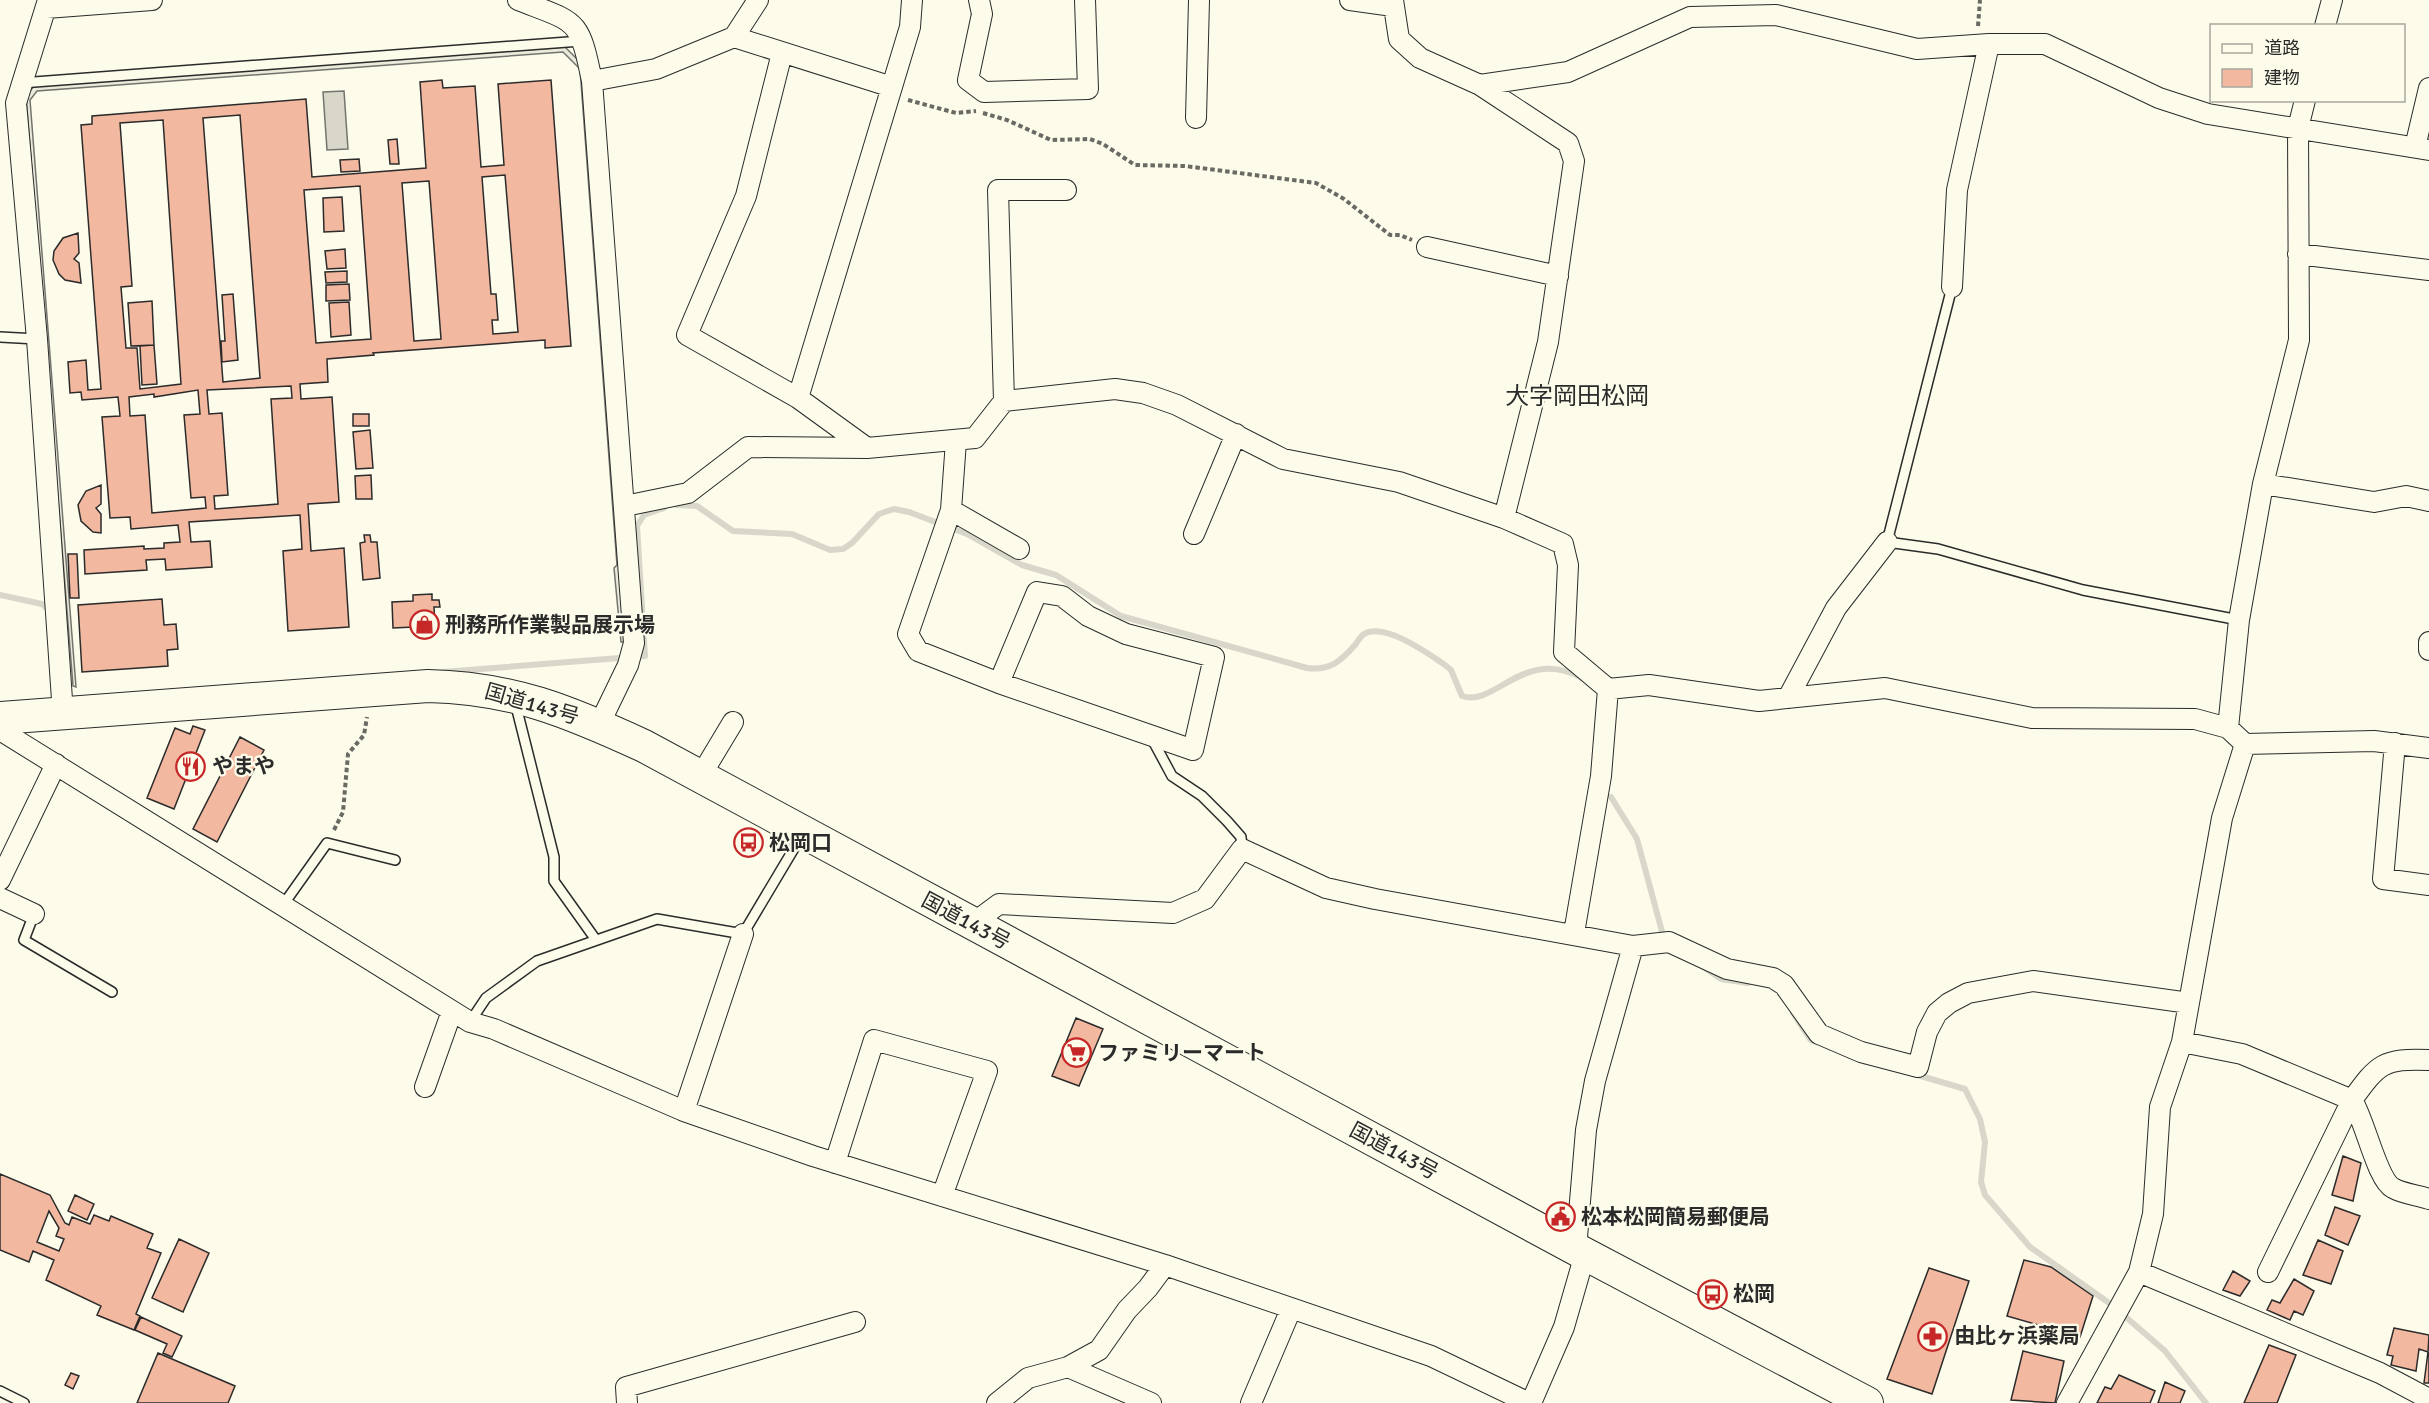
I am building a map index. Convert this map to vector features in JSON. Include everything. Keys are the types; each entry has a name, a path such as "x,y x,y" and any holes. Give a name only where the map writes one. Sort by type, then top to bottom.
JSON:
{"highway":[{"name":"国道143号","path":"0,718 371,689 472,687 513,694 553,706 599,725 700,777 1581,1252 1867,1403"}],"street":[{"path":"63,714 37,339 9,115 16,103 47,4 152,0"},
{"path":"518,0 572,21 584,40 592,81 626,506 634,643 628,665 599,725"},
{"path":"592,81 656,69 734,37 758,0"},
{"path":"798,398 910,27 912,0"},
{"path":"979,0 982,14 968,80 984,92 1088,89 1085,0"},
{"path":"1196,118 1199,0"},
{"path":"1350,0 1393,3 1399,39 1420,58 1480,85 1568,142 1574,161 1548,342 1504,518"},
{"path":"2326,24 2332,0"},
{"path":"1480,85 1568,72 1690,17 1776,15 1917,49 1989,44 2046,44 2169,101 2208,114 2422,149 2429,88"},
{"path":"734,37 891,92"},
{"path":"1952,287 1957,190 1989,44"},
{"path":"782,53 746,196 687,335 798,398 867,448"},
{"path":"2228,728 2239,621 2262,484 2299,340 2298,128 2304,102"},
{"path":"626,506 688,493 748,447 867,448 975,438 1004,401 998,190 1066,190"},
{"path":"1427,247 1558,276"},
{"path":"2298,254 2429,270"},
{"path":"1004,401 1115,389 1143,393 1169,402 1283,459 1400,482 1504,518 1563,544 1568,565 1564,652 1608,689 1649,685 1759,701 1885,688 2032,718 2195,719 2228,728 2245,744 2395,743 2429,748"},
{"path":"1194,534 1236,434"},
{"path":"956,441 948,519 909,634 918,651 999,683 1193,750 1214,657 1126,634 1088,616 1062,596 1037,591 999,683"},
{"path":"2262,484 2374,501 2406,496 2429,501"},
{"path":"948,519 1019,549"},
{"path":"1788,698 1836,608 1887,542"},
{"path":"2429,642 2429,650"},
{"path":"1574,933 1601,776 1608,689"},
{"path":"700,777 733,722"},
{"path":"0,730 470,1022 494,1029 684,1111 835,1163 1165,1265 1431,1356 1530,1403 1564,1327 1581,1252 1586,1130 1591,1100 1633,946"},
{"path":"2395,743 2383,879 2429,885"},
{"path":"2067,1403 2139,1272 2153,1214 2160,1107 2182,1042 2222,818 2245,744"},
{"path":"0,880 56,764"},
{"path":"972,924 999,904 1173,913 1205,899 1242,849 1326,888 1375,899 1574,933 1633,946 1665,942 1727,969 1773,978 1784,985 1819,1034 1861,1052 1918,1067 1927,1032 1937,1013 1948,1003 1968,993 2033,981 2189,1003"},
{"path":"0,898 34,914"},
{"path":"684,1111 742,934"},
{"path":"425,1087 452,1011"},
{"path":"835,1163 874,1040 987,1071 942,1196"},
{"path":"2182,1042 2242,1054 2352,1100 2361,1114 2382,1177 2392,1188 2429,1199"},
{"path":"2268,1272 2352,1100 2371,1074 2387,1062 2429,1060"},
{"path":"997,1403 1028,1378 1068,1367 1098,1350 1127,1310 1148,1288 1165,1265"},
{"path":"2139,1272 2380,1373 2429,1399"},
{"path":"1251,1403 1292,1309"},
{"path":"627,1403 626,1387 855,1322"},
{"path":"1068,1367 1151,1403"}],"lane":[{"path":"21,83 584,40"},
{"path":"1952,287 1887,542 1938,549 2083,590 2239,621"},
{"path":"0,337 37,339"},
{"path":"513,694 554,857 554,881 596,940"},
{"path":"1150,735 1172,776 1202,796 1227,821 1241,837 1242,849"},
{"path":"470,1022 486,998 537,961 657,919 742,934 803,833"},
{"path":"283,905 327,843 395,860"},
{"path":"34,914 24,940 112,992"},
{"path":"0,1391 24,1403"}],"path":[{"path":"891,92 956,113 972,111 988,114 1051,140 1090,139 1104,144 1135,165 1185,166 1316,183 1344,199 1390,235 1400,235 1427,247"},
{"path":"327,843 343,812 348,754 364,735 371,689"}],"shaded area":[{"path":"565,47 584,66 627,642 621,642 614,568 617,565 580,69 563,52 37,91 30,100 76,687 73,686 26,96 34,86"},
{"path":"344,91 348,149 327,150 323,92"}],"building":[{"path":"442,80 443,88 475,86 481,167 504,165 498,84 551,80 571,346 545,348 545,340 373,353 374,355 327,359 328,382 300,384 301,399 332,397 339,502 308,504 311,551 344,548 349,627 288,631 283,551 302,549 300,515 189,522 191,542 210,541 212,567 166,570 165,559 146,560 147,570 85,574 84,550 144,546 144,549 164,548 164,543 180,542 178,525 131,529 130,517 110,518 102,417 120,416 118,397 82,400 81,392 70,393 68,362 86,360 88,390 101,389 81,125 92,124 92,116 306,99 312,177 426,168 420,82","holes":["240,115 260,378 223,382 203,118","163,120 181,384 140,389 137,348 126,348 121,287 132,286 120,123","505,175 518,332 493,334 492,320 498,320 496,294 491,294 482,177","429,181 441,339 414,341 402,183","360,186 371,339 316,343 304,190","291,386 292,398 271,399 278,504 215,509 214,496 228,495 222,413 209,414 207,390","198,390 200,414 184,415 191,498 205,497 206,508 152,513 145,415 130,416 129,397 154,394 154,397"]},
{"path":"397,139 399,164 390,164 388,140"},
{"path":"359,159 360,171 341,172 340,160"},
{"path":"342,197 344,231 324,232 323,198"},
{"path":"78,233 79,253 74,259 79,263 81,283 65,280 59,274 53,260 54,251 63,238"},
{"path":"345,249 346,268 327,269 325,251"},
{"path":"347,271 347,282 326,283 325,272"},
{"path":"349,284 350,300 326,301 326,285"},
{"path":"233,294 238,360 222,362 221,341 225,341 222,295"},
{"path":"152,301 154,345 131,346 128,303"},
{"path":"349,302 351,335 331,337 329,303"},
{"path":"154,345 157,384 142,385 140,346"},
{"path":"353,414 369,414 369,426 353,426"},
{"path":"370,430 373,468 356,469 353,432"},
{"path":"371,475 372,499 356,499 355,476"},
{"path":"101,485 101,504 96,508 101,514 101,533 93,532 81,521 78,505 86,491"},
{"path":"364,535 370,535 371,542 377,542 380,578 363,580 360,543 365,542"},
{"path":"68,554 77,554 79,598 70,598"},
{"path":"432,594 432,600 439,600 440,607 434,607 435,626 393,628 392,602 413,601 413,595"},
{"path":"162,599 164,625 176,624 178,649 167,650 168,666 82,672 78,605"},
{"path":"193,726 205,730 174,809 147,798 175,728 190,734"},
{"path":"240,737 264,750 217,842 193,829"},
{"name":"ファミリーマート","path":"1076,1018 1103,1029 1079,1086 1052,1076"},
{"path":"2343,1156 2361,1163 2353,1201 2332,1195"},
{"path":"0,1174 50,1195 65,1223 69,1225 72,1217 90,1224 94,1215 109,1221 111,1216 153,1234 147,1248 161,1253 136,1314 140,1316 134,1330 97,1315 101,1306 46,1280 54,1260 33,1251 29,1262 0,1250","holes":["49,1211 59,1228 56,1236 64,1239 59,1251 37,1242"]},
{"path":"75,1195 94,1204 87,1220 68,1211"},
{"path":"2335,1207 2360,1216 2348,1245 2325,1235"},
{"path":"179,1239 209,1253 183,1312 152,1298"},
{"path":"2318,1240 2343,1251 2331,1284 2303,1275"},
{"path":"2024,1260 2051,1267 2093,1296 2080,1337 2007,1316"},
{"path":"1929,1268 1969,1281 1932,1394 1887,1379"},
{"path":"2233,1271 2250,1281 2240,1296 2223,1290"},
{"path":"2294,1279 2314,1291 2303,1315 2294,1311 2290,1320 2267,1310 2272,1300 2280,1303"},
{"path":"141,1317 182,1336 172,1357 163,1353 167,1344 135,1330"},
{"path":"2394,1328 2429,1335 2428,1352 2419,1349 2416,1371 2391,1365 2393,1356 2387,1355"},
{"path":"2269,1345 2296,1355 2277,1403 2244,1403"},
{"path":"2023,1351 2064,1361 2055,1403 2011,1400"},
{"path":"2428,1352 2429,1383 2424,1383"},
{"path":"158,1353 235,1386 228,1403 137,1403"},
{"path":"71,1373 79,1376 73,1389 65,1385"},
{"path":"2119,1375 2155,1391 2150,1403 2097,1403 2105,1387 2111,1389"},
{"path":"2165,1382 2185,1391 2180,1403 2158,1403"}],"waterway":[{"path":"677,505 697,506 733,531 792,534 830,550 843,549 852,543 879,514 894,509 909,512 967,534 1022,565 1056,575 1121,616 1307,668 1322,668 1334,664 1350,651 1364,634 1373,631 1383,632 1406,641 1445,665 1451,670 1462,696 1474,697 1487,694 1513,679 1544,669 1563,670 1584,679"},
{"path":"443,672 645,656 637,526 644,515 664,508"},
{"path":"0,595 42,604 50,614"},
{"path":"1611,797 1637,839 1664,939"},
{"path":"1705,968 1721,979 1748,983"},
{"path":"1793,1013 1810,1039 1816,1042"},
{"path":"1914,1074 1965,1089 1980,1119 1985,1142 1981,1182 1985,1195 2030,1247 2112,1305 2165,1351 2206,1403"}],"place":[{"name":"刑務所作業製品展示場","path":"424,625"},
{"name":"やまや","path":"191,766"},
{"name":"松岡口","path":"748,843"},
{"name":"ファミリーマート","path":"1077,1053"},
{"name":"松本松岡簡易郵便局","path":"1560,1217"},
{"name":"松岡","path":"1712,1294"},
{"name":"由比ヶ浜薬局","path":"1933,1336"}],"district":[{"name":"大字岡田松岡","path":"1577,396"}]}
